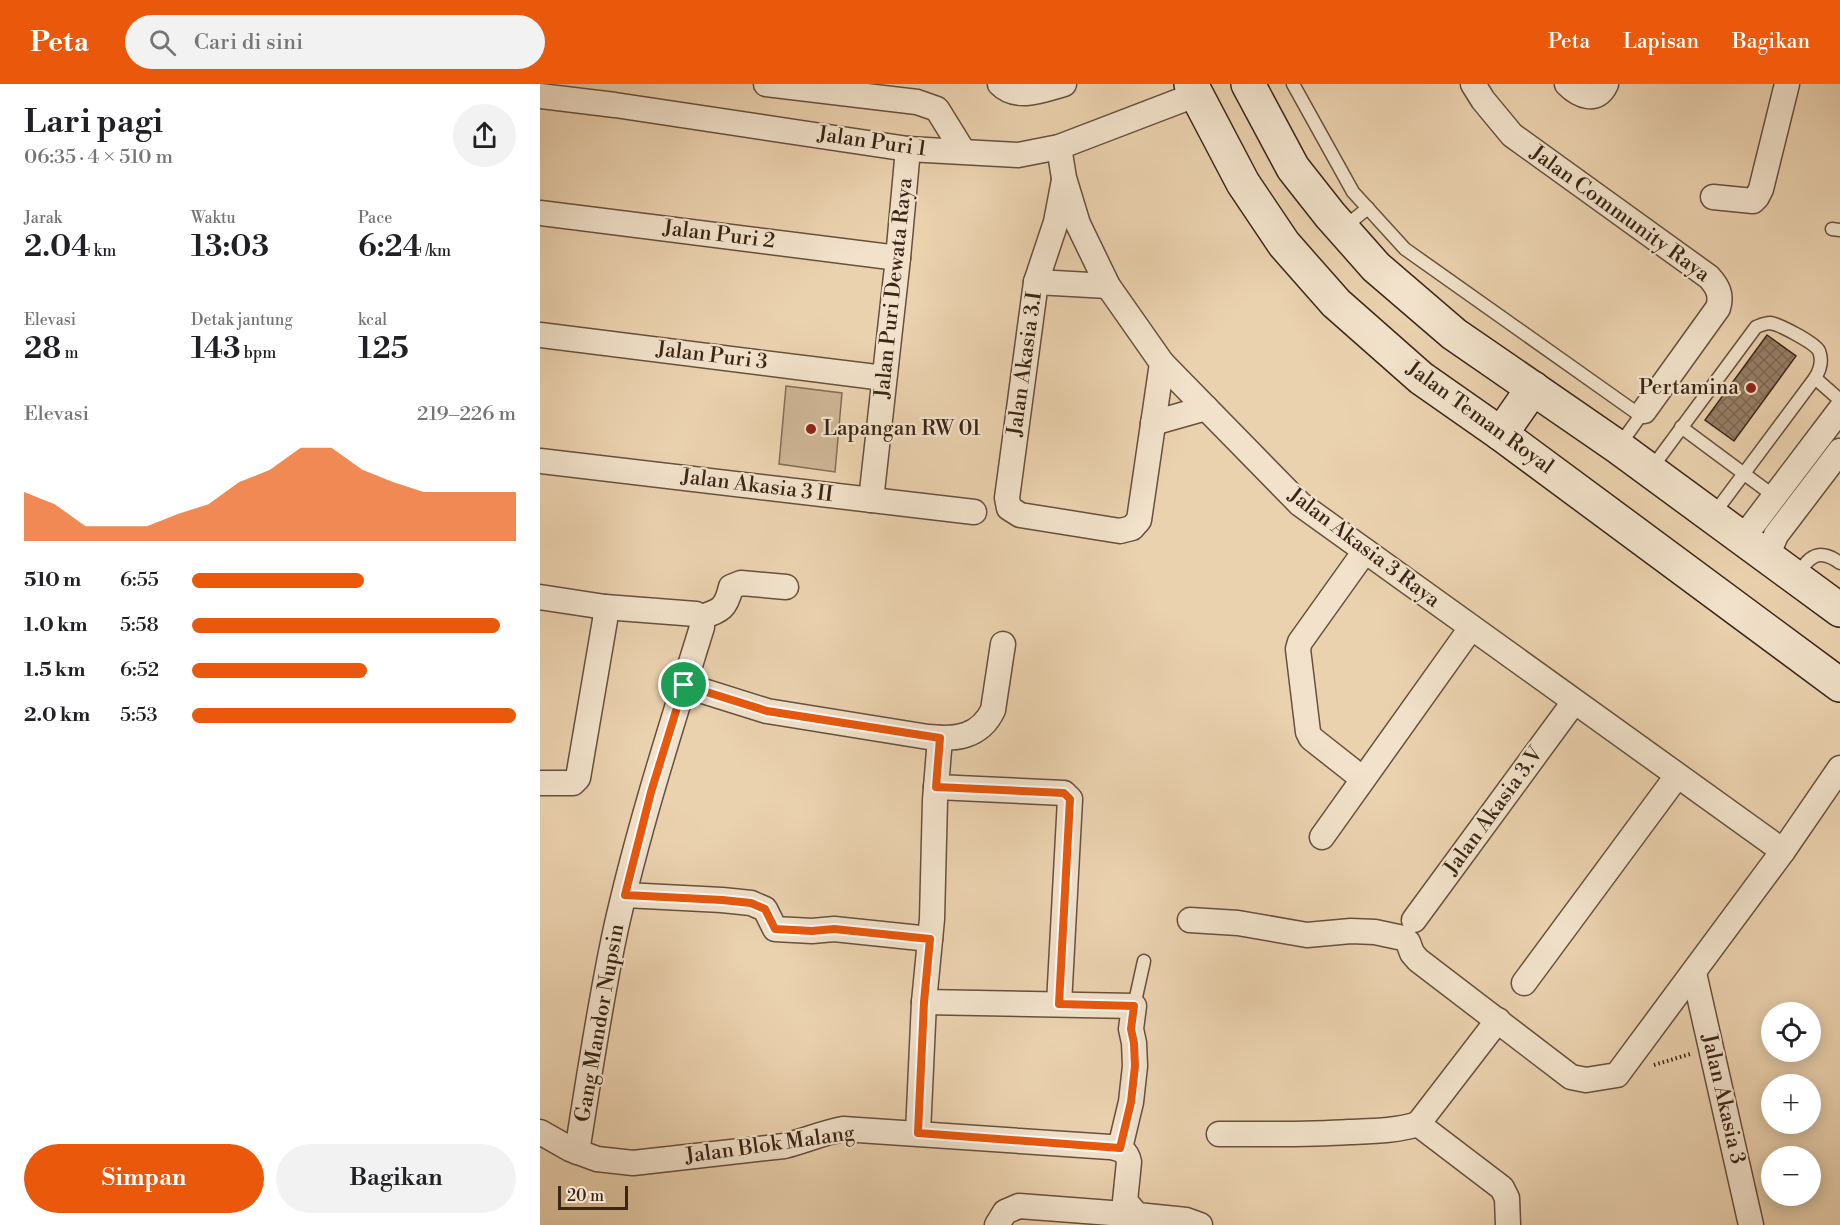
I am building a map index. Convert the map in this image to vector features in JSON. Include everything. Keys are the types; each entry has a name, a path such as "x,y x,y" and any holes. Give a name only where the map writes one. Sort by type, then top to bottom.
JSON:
{"street":[{"path":"766,84 916,102 937,109 961,148"},
{"path":"1000,84 1008,91 1018,94 1064,84"},
{"name":"Jalan Teman Royal","path":"1248,84 1293,168 1376,267 1454,334 1518,409 1840,685"},
{"name":"Jalan Community Raya","path":"1473,84 1512,135 1716,284 1720,300 1718,308 1642,413"},
{"path":"1567,84 1581,95 1589,96 1599,93 1606,86"},
{"path":"1713,197 1753,201 1757,197 1767,168 1787,84"},
{"name":"Jalan Teman Royal","path":"1193,89 1249,192 1284,244 1336,303 1421,378 1518,409 1618,447 1840,610"},
{"name":"Jalan Puri 1","path":"540,96 908,149 961,148 1018,155 1059,147 1193,89"},
{"name":"Jalan Akasia 3 Raya","path":"1059,147 1067,223 1108,286 1162,363 1300,504 1783,851"},
{"name":"Jalan Puri Dewata Raya","path":"871,500 908,149"},
{"name":"Jalan Puri 2","path":"540,213 898,258"},
{"name":"Jalan Akasia 3.I","path":"1067,223 1036,282 1007,498 1009,508 1020,515 1120,531 1132,528 1139,520 1154,423"},
{"path":"1036,282 1108,286"},
{"name":"Jalan Puri 3","path":"540,335 884,378"},
{"path":"1162,363 1154,423 1206,408"},
{"path":"1724,524 1745,532 1752,526 1840,410"},
{"path":"1783,569 1771,547 1776,535 1840,451"},
{"name":"Jalan Akasia 3 II","path":"540,461 974,512"},
{"path":"1363,779 1311,738 1308,732 1298,650 1300,642 1365,551"},
{"path":"540,597 605,607 696,614 701,617 718,612 727,601 731,587 741,583 786,587"},
{"path":"540,783 573,783 578,778 605,620 605,607"},
{"name":"Gang Mandor Nupsin","path":"577,1152 616,929 651,792 702,627 701,617"},
{"path":"1322,837 1471,628"},
{"path":"684,685 767,711 940,738 968,735 980,728 993,710 1003,644"},
{"name":"Jalan Akasia 3.V","path":"1414,920 1574,702"},
{"path":"918,1133 940,738"},
{"path":"1190,920 1238,923 1307,934 1375,932 1403,938 1408,942 1412,953 1418,960 1571,1077 1586,1080 1617,1076 1783,851 1840,768"},
{"path":"1524,983 1677,776"},
{"path":"936,787 1064,793 1070,799 1059,1004"},
{"path":"625,895 751,903 765,909 775,929 812,931 834,929 930,939"},
{"name":"Jalan Akasia 3","path":"1694,973 1751,1225"},
{"path":"924,1002 1134,1006 1131,1029 1135,1066 1131,1102 1120,1148 1128,1156 1129,1162 1125,1201 1137,1215"},
{"path":"1219,1134 1318,1134 1402,1129 1418,1124 1498,1020"},
{"path":"1418,1124 1502,1188 1506,1198 1508,1225"},
{"name":"Jalan Blok Malang","path":"540,1132 577,1152 597,1159 633,1163 784,1146 824,1133 843,1130 918,1133 1120,1148"},
{"path":"997,1225 1005,1212 1019,1206 1137,1215 1200,1225"}],"lane":[{"path":"1293,84 1353,192 1405,249 1642,413 1618,447"},
{"path":"1342,229 1368,208"},
{"path":"1649,470 1756,327 1762,324 1777,324 1815,346 1820,356 1820,369 1743,473 1724,524"},
{"path":"1815,378 1840,400"},
{"path":"1681,427 1774,496"},
{"path":"1783,569 1825,554 1840,563"},
{"path":"1134,1006 1144,961"}],"path":[{"path":"1617,1076 1711,1048"}],"shaded area":[{"name":"Lapangan RW 01","path":"786,386 842,393 835,472 779,464"}],"building":[{"name":"Pertamina","path":"1767,335 1796,356 1734,441 1705,420"}],"place":[{"name":"Pertamina","path":"1751,388"},
{"name":"Lapangan RW 01","path":"811,429"}],"route":[{"path":"684,685 767,711 940,738 936,787 1064,793 1070,799 1059,1004 1134,1006 1131,1029 1135,1066 1131,1102 1120,1148 918,1133 924,1002 930,939 834,929 812,931 775,929 765,909 751,903 625,895 651,792 684,685"}]}
